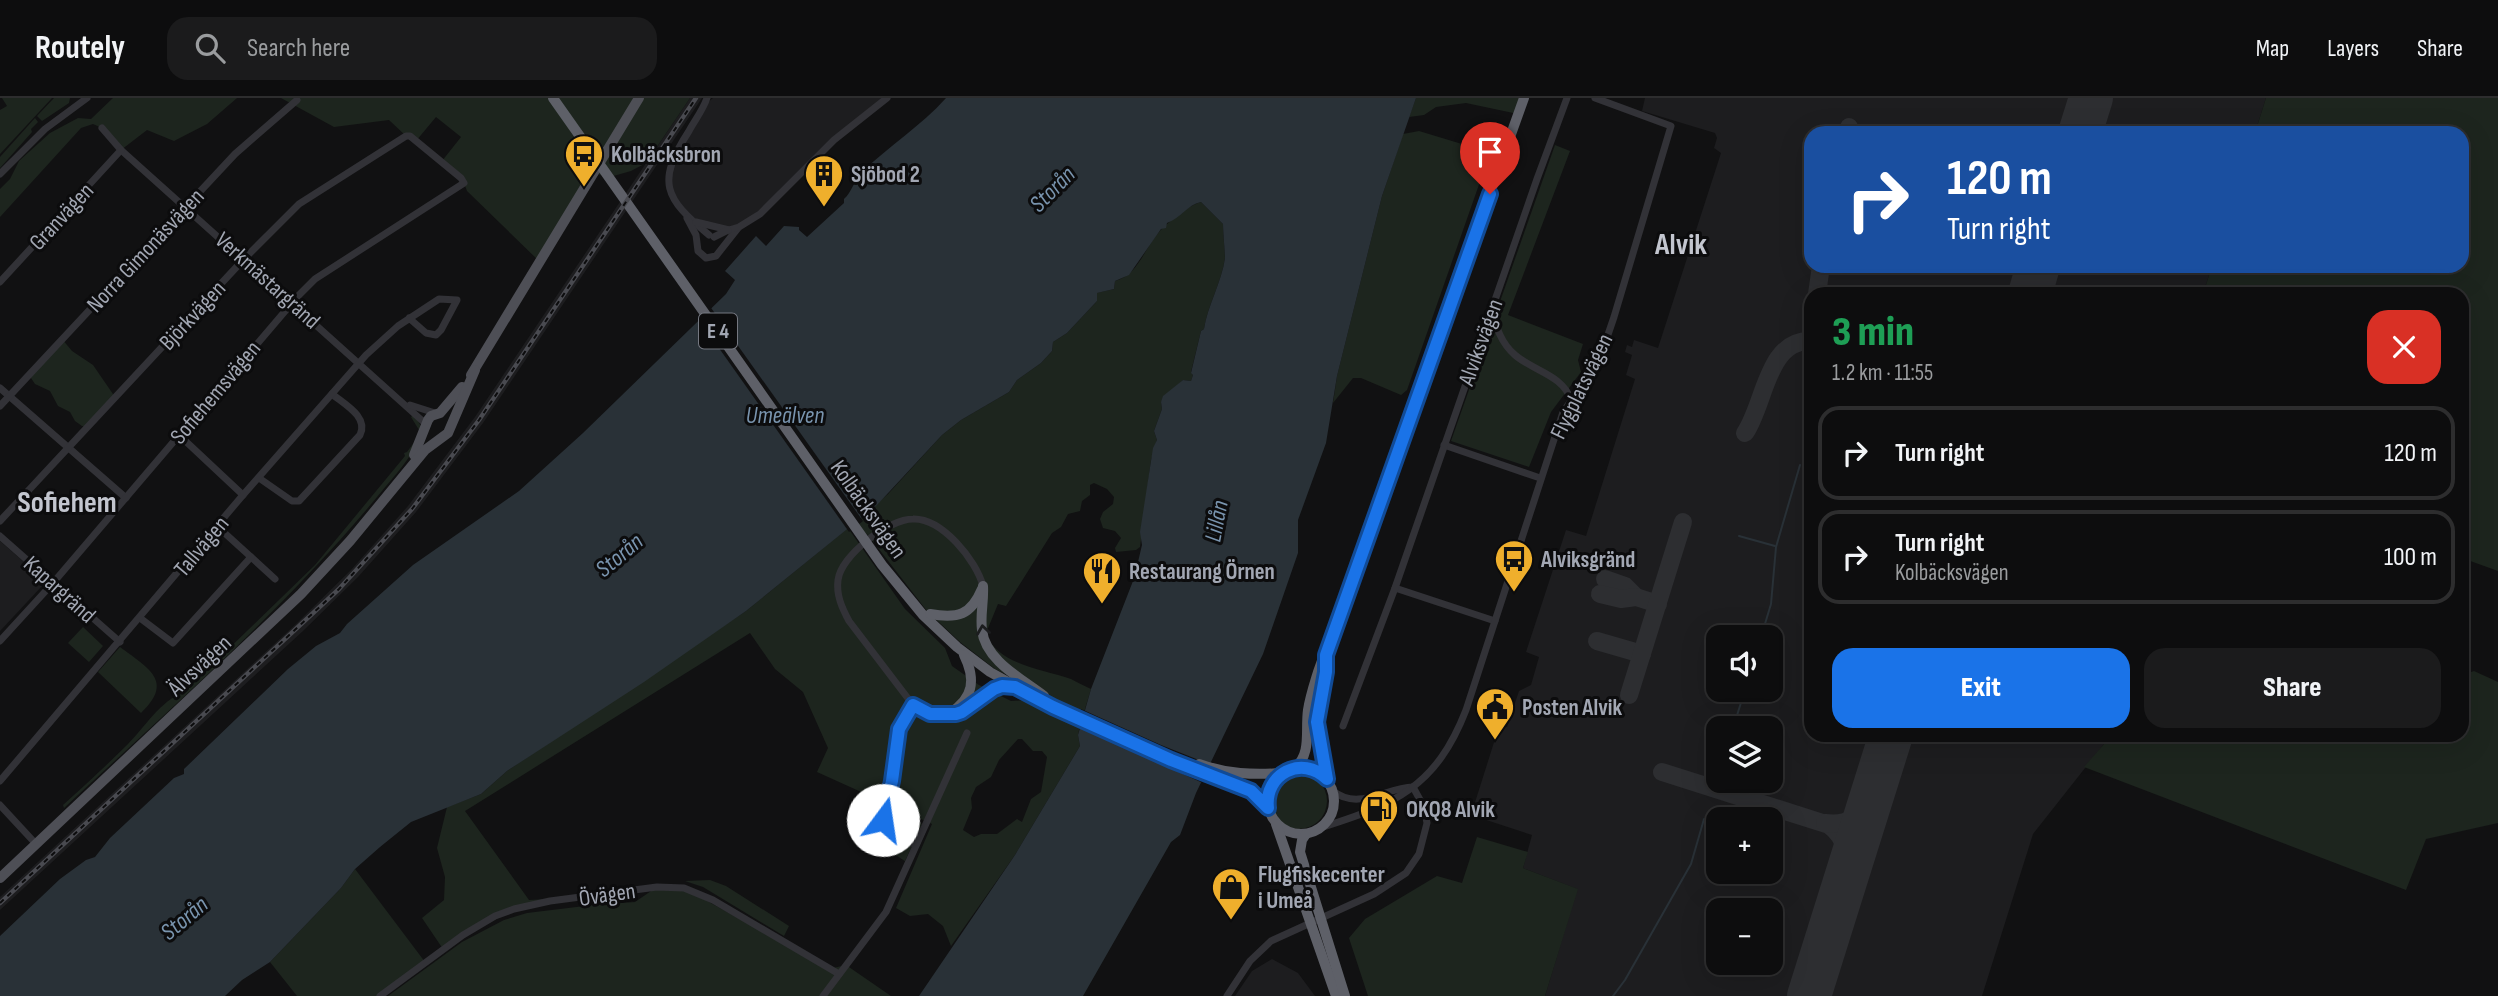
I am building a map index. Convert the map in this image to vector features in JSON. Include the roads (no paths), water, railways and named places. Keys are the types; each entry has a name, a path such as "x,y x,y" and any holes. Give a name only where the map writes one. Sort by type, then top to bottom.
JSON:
{"highway":[{"name":"Kolbäcksvägen","path":"553,98 923,615 963,652 990,673 1015,687 1224,777 1255,793 1268,808"},
{"name":"Kolbäcksvägen","path":"561,98 884,563 930,614 960,642 995,668 1054,704"},
{"path":"1295,768 1305,757 1309,701 1524,98"},
{"path":"930,614 952,617 965,612 973,606 982,583"},
{"path":"982,583 984,601 981,624 986,644 1006,668 1044,696"},
{"path":"948,714 968,696 972,688 971,668 963,652"},
{"path":"1276,824 1289,832 1306,834 1321,828 1332,813 1335,800 1327,779 1317,722 1326,672 1326,655"},
{"path":"948,714 962,712 994,689 1002,686 1015,687"},
{"path":"1295,768 1315,770 1327,779"},
{"name":"E 4","path":"1282,773 1295,768"},
{"name":"Kolbäcksvägen","path":"1224,777 1282,773"},
{"path":"1268,808 1271,785 1282,773"},
{"name":"E 4","path":"1268,808 1284,852 1306,892 1345,996"},
{"name":"E 4","path":"1306,834 1300,852 1306,892"},
{"name":"E 4","path":"1324,944 1336,996"}],"main road":[{"path":"620,128 632,98"},
{"path":"475,370 448,433 440,438 430,433 427,425 431,416 452,402 475,370 620,128 627,122 639,98"},
{"path":"438,413 447,415 452,425"},
{"name":"Älvsvägen","path":"411,466 427,425"},
{"name":"Älvsvägen","path":"0,878 301,594 350,541 430,444 440,438"}],"street":[{"path":"707,98 669,168 669,187 675,203 719,242 719,252"},
{"path":"685,214 696,235 698,251 703,258 711,258 739,228 772,203 834,139 887,98"},
{"name":"Alviksvägen","path":"1343,726 1395,588 1567,98"},
{"name":"Flygplatsvägen","path":"1321,828 1403,796 1440,761 1455,738 1563,412 1599,361 1671,126 1595,98"},
{"path":"0,174 45,129 83,99"},
{"name":"Norra Gimonäsvägen","path":"0,406 235,154 297,100"},
{"name":"Verkmästargränd","path":"102,128 121,150 427,425"},
{"name":"Sofiehemsvägen","path":"0,641 53,583 292,302 315,279 464,183 442,161 410,136 406,136"},
{"name":"Björkvägen","path":"0,521 244,259 299,204 406,136"},
{"name":"Granvägen","path":"0,282 121,150"},
{"path":"696,222 729,230"},
{"path":"697,245 701,238 739,228"},
{"name":"Tallvägen","path":"0,780 360,362 409,318 439,299 457,300 436,335 426,333 409,318"},
{"path":"1492,309 1498,331 1507,348 1525,363 1560,383 1571,400"},
{"path":"0,388 125,498"},
{"path":"259,478 292,501 299,501 360,435 363,427 361,421 332,394"},
{"name":"Verkmästargränd","path":"405,403 438,413"},
{"path":"179,435 243,495"},
{"path":"1444,445 1540,478"},
{"path":"948,714 930,714 913,705 849,621 841,606 838,578 851,555 872,538 899,522 916,519 928,522 950,537 963,550 982,583"},
{"path":"218,527 275,579"},
{"name":"Kapargränd","path":"0,536 120,642"},
{"path":"140,618 173,643 251,557"},
{"path":"1395,588 1495,621"},
{"path":"913,705 899,729 892,781 883,820 887,831 916,845"},
{"path":"822,996 886,912 967,733"},
{"path":"1227,996 1250,961 1271,941 1374,894 1406,873 1419,854 1427,823 1424,807 1413,787 1352,800 1333,791"},
{"path":"0,805 36,844"},
{"name":"Övägen","path":"380,996 463,935 495,916 550,901 657,887 684,888 713,900 839,974"}],"water":[{"name":"Umeälven","path":"946,98 1416,98 1382,196 1337,376 1326,443 1298,520 1298,553 1263,654 1196,793 1180,835 1171,842 1083,996 919,996 1015,855 1080,746 1078,735 1091,689 1133,581 1130,580 1132,564 1140,564 1140,532 1153,448 1157,440 1154,431 1162,409 1161,402 1163,396 1183,380 1191,381 1201,331 1204,329 1223,267 1223,224 1201,202 1161,229 1129,275 1115,281 1114,289 1097,293 1097,301 1067,333 1053,342 1052,351 1041,363 1017,380 1009,392 961,420 942,435 877,505 746,611 644,682 507,771 481,794 411,822 355,869 341,888 270,962 242,980 225,996 0,996 0,936 60,879 86,860 95,857 110,838 174,778 184,774 184,769 288,669 316,646 340,633 413,565 519,491 583,433 726,294 735,280 725,271 756,236 766,246 784,226 799,227 807,237 844,203 862,172"}],"waterway":[{"path":"1765,625 1771,604 1776,547 1800,465"},
{"path":"1739,536 1775,546"},
{"path":"1737,716 1741,702"},
{"path":"1613,996 1625,980 1691,864 1704,819"}],"railway":[{"path":"0,903 339,589 412,509 479,420 696,98"}],"place":[{"name":"Kolbäcksbron","path":"584,188"},
{"name":"Sjöbod 2","path":"824,208"},
{"name":"Alviksgränd","path":"1514,593"},
{"name":"Restaurang Örnen","path":"1102,605"},
{"name":"Posten Alvik","path":"1495,741"},
{"name":"OKQ8 Alvik","path":"1379,843"},
{"name":"Flugfiskecenter i Umeå","path":"1231,921"}],"district":[{"name":"Alvik","path":"1681,244"},
{"name":"Sofiehem","path":"67,502"}],"water label":[{"name":"Storån","path":"1052,189"},
{"name":"Lillån","path":"1216,521"},
{"name":"Storån","path":"619,555"},
{"name":"Storån","path":"184,918"}]}
